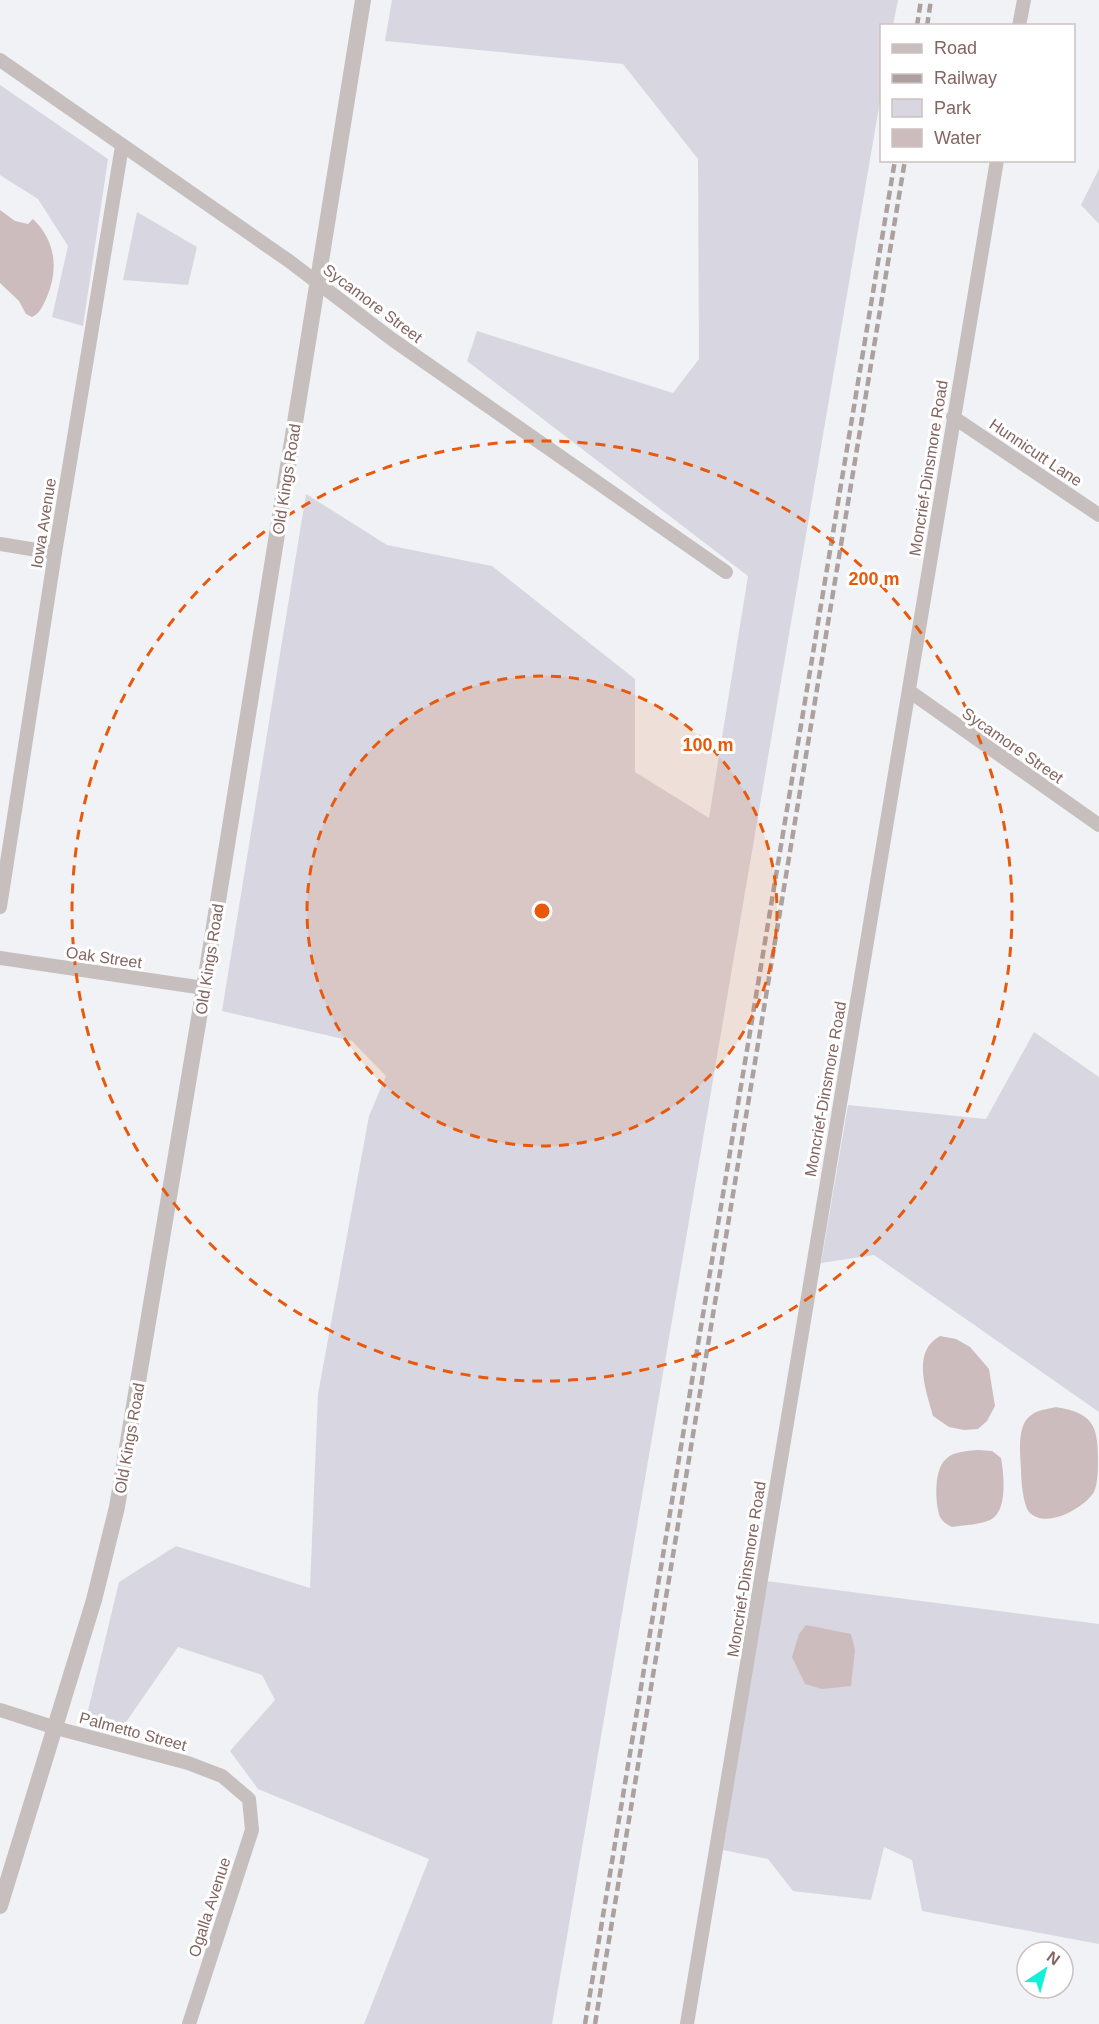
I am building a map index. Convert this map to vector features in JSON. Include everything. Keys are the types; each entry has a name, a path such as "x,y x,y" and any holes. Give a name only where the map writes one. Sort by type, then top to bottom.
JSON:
{"street":[{"name":"Old Kings Road","path":"0,1906 97,1590 117,1507 204,988 363,0"},
{"path":"1019,24 1024,0"},
{"name":"Sycamore Street","path":"0,60 317,282 393,340 726,572"},
{"name":"Iowa Avenue","path":"0,907 122,146"},
{"name":"Moncrief-Dinsmore Road","path":"687,2024 997,162"},
{"name":"Hunnicutt Lane","path":"953,417 1099,515"},
{"path":"0,544 55,553"},
{"name":"Sycamore Street","path":"909,691 1099,825"},
{"name":"Oak Street","path":"0,958 204,988"},
{"name":"Palmetto Street","path":"0,1710 56,1728 188,1763 222,1776 249,1799"},
{"name":"Ogalla Avenue","path":"189,2024 252,1830 249,1799"}],"green space":[{"path":"392,0 898,0 893,24 880,24 880,101 552,2024 364,2024 429,1859 258,1789 230,1751 275,1700 262,1675 178,1647 124,1725 86,1719 119,1582 176,1546 310,1588 318,1394 369,1116 386,1076 352,1041 222,1011 306,494 387,545 492,566 635,679 635,772 709,818 748,576 467,361 477,331 673,393 699,359 698,159 623,64 385,41"},
{"path":"0,85 108,159 83,326 52,317 68,246 38,199 0,175"},
{"path":"1099,169 1099,224 1081,205"},
{"path":"137,212 197,247 188,285 123,280"},
{"path":"1034,1032 1099,1077 1099,1412 874,1255 821,1263 848,1105 986,1119"},
{"path":"766,1581 1099,1624 1099,1944 922,1911 912,1860 884,1847 871,1900 793,1891 768,1859 723,1850"}],"water":[{"path":"0,210 15,221 28,224 33,219 51,246 53,277 41,310 32,317 26,314 19,301 0,283"},
{"path":"940,1336 956,1339 970,1347 989,1369 995,1406 987,1421 978,1429 964,1430 949,1427 933,1416 924,1383 923,1361 931,1343"},
{"path":"1056,1407 1078,1413 1090,1422 1098,1448 1098,1476 1094,1492 1082,1504 1065,1514 1046,1519 1030,1513 1026,1505 1021,1479 1020,1440 1023,1426 1030,1416"},
{"path":"978,1450 992,1451 1001,1458 1003,1492 1000,1509 996,1516 986,1522 952,1527 942,1520 938,1508 936,1485 939,1470 946,1459 953,1454"},
{"path":"806,1625 851,1634 855,1650 851,1686 822,1689 805,1684 792,1657 799,1634"}],"railway":[{"path":"917,24 921,0"},
{"path":"927,24 931,0"},
{"path":"585,2024 895,162"},
{"path":"595,2024 905,162"}]}
